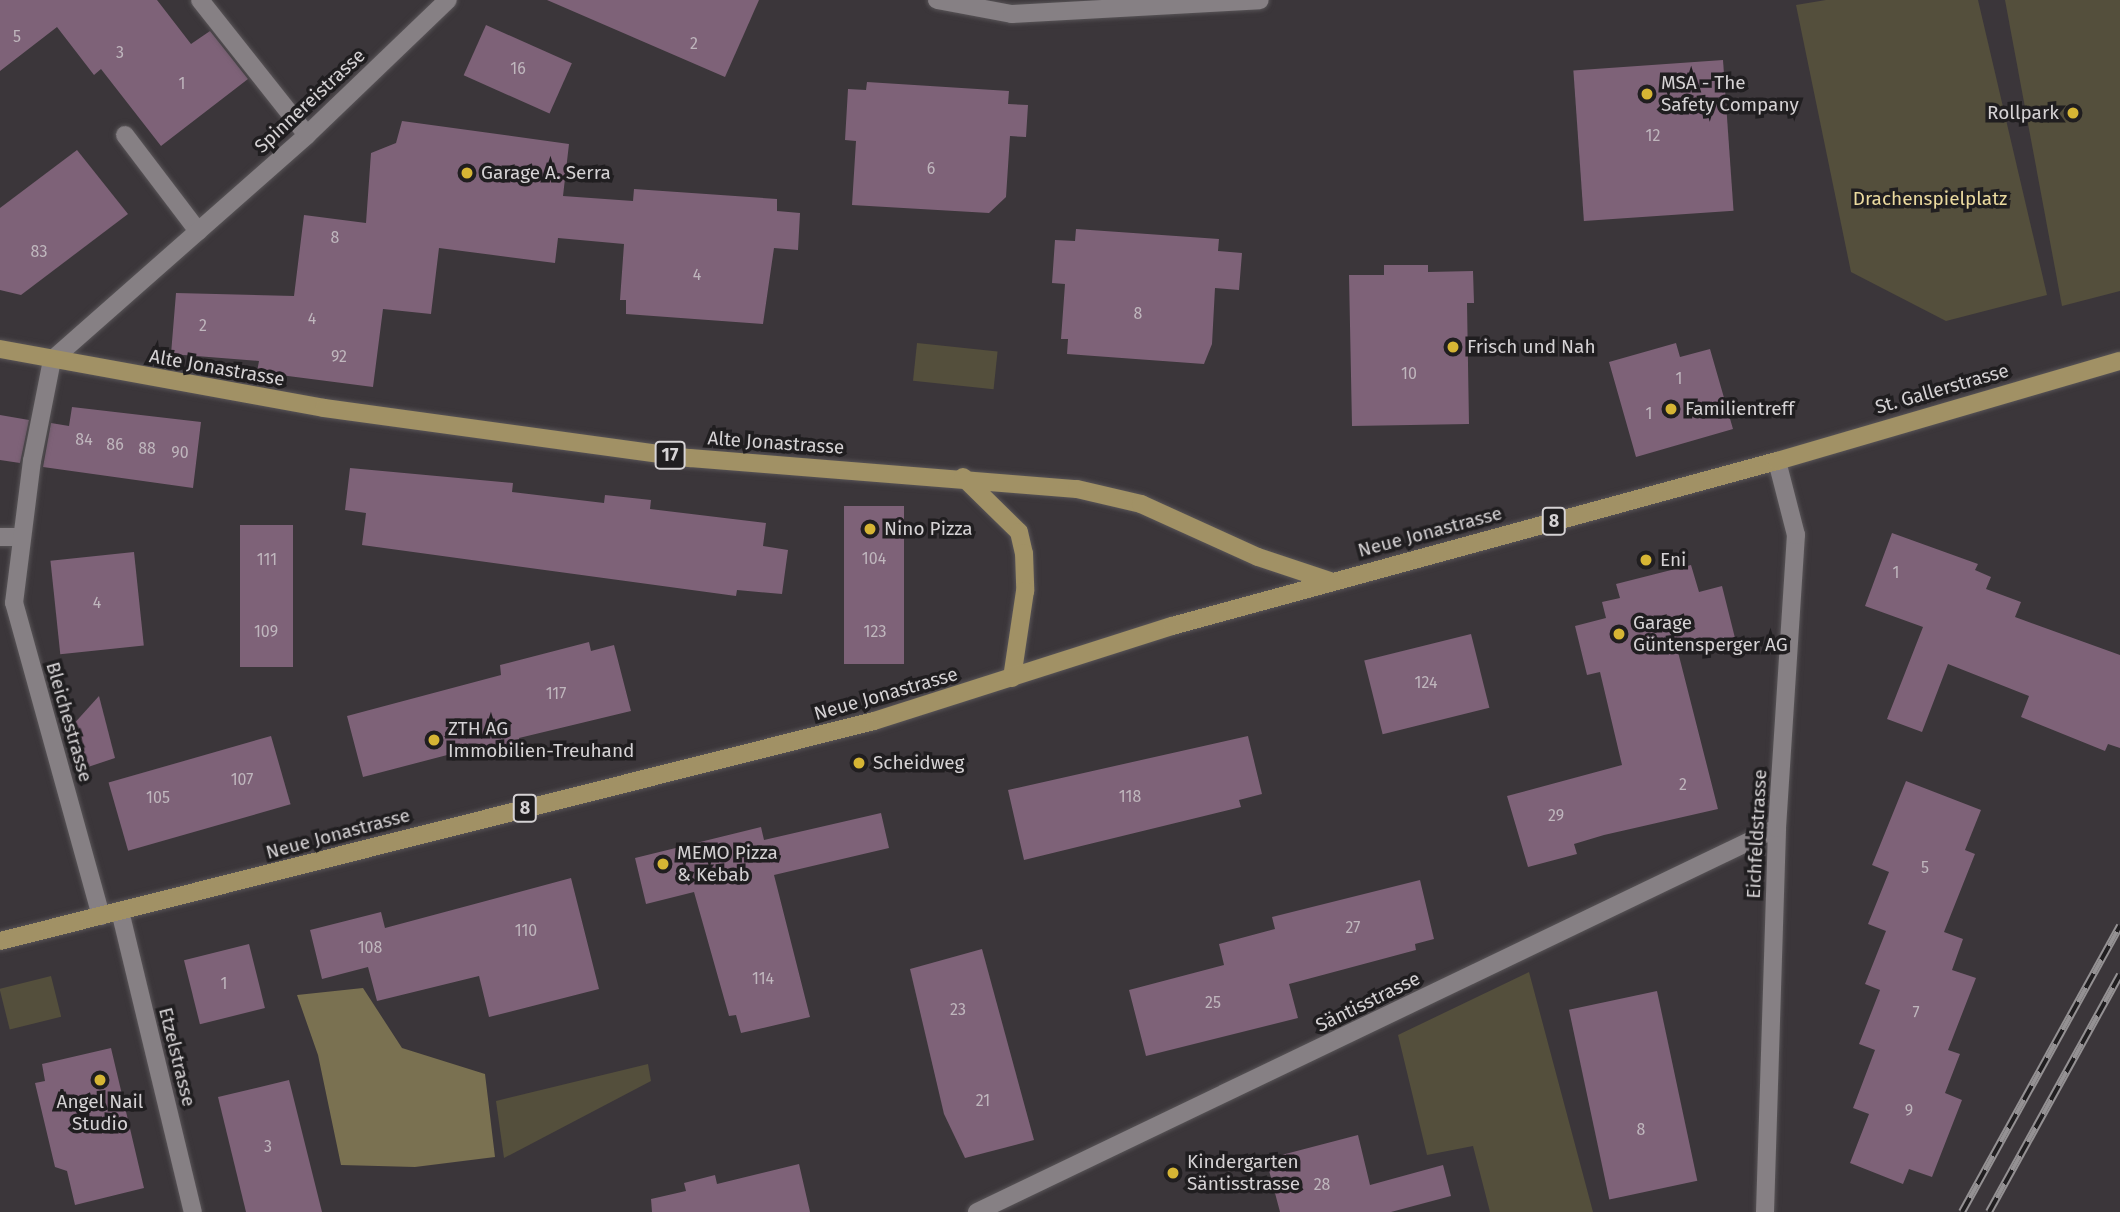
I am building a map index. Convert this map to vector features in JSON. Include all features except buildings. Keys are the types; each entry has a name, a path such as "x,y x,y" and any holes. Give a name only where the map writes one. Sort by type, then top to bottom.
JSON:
{"main road":[{"name":"Alte Jonastrasse","path":"0,349 324,408 690,458 963,477 1077,489 1141,504 1258,557 1331,581"},
{"name":"St. Gallerstrasse","path":"1777,461 2120,361"},
{"name":"Neue Jonastrasse","path":"0,941 874,721 1331,581 1777,461"},
{"path":"963,477 1019,532 1024,553 1025,591 1012,678"}],"street":[{"path":"200,0 307,135"},
{"name":"Spinnereistrasse","path":"52,360 307,135 448,0"},
{"path":"937,0 1012,14 1260,0"},
{"path":"125,135 198,231"},
{"name":"Bleichestrasse","path":"52,360 22,537 14,603 101,916"},
{"name":"Eichfeldstrasse","path":"1765,1212 1777,828 1796,536 1777,461"},
{"path":"0,537 22,537"},
{"name":"Säntisstrasse","path":"977,1212 1777,828"},
{"name":"Etzelstrasse","path":"120,911 193,1212"}],"green space":[{"name":"Drachenspielplatz","path":"1826,0 1978,0 2047,295 1946,321 1851,272 1796,5"},
{"name":"Rollpark","path":"2005,0 2120,0 2120,291 2062,306"},
{"path":"917,343 998,351 994,389 913,381"},
{"path":"1529,972 1593,1212 1490,1212 1473,1146 1427,1155 1398,1035"},
{"path":"51,976 61,1017 10,1030 0,989"},
{"path":"648,1064 651,1081 504,1158 496,1101"}],"shaded area":[{"path":"363,988 402,1048 485,1074 495,1157 415,1167 341,1165 318,1055 297,995"}],"railway":[{"path":"1962,1212 2120,926"},
{"path":"1989,1212 2120,975"}],"place":[{"name":"MSA - The Safety Company","path":"1647,94"},
{"name":"Rollpark","path":"2073,113"},
{"name":"Garage A. Serra","path":"467,173"},
{"name":"Frisch und Nah","path":"1453,347"},
{"name":"Familientreff","path":"1671,409"},
{"name":"Nino Pizza","path":"870,529"},
{"name":"Eni","path":"1646,560"},
{"name":"Garage Güntensperger AG","path":"1619,634"},
{"name":"ZTH AG Immobilien-Treuhand","path":"434,740"},
{"name":"Scheidweg","path":"859,763"},
{"name":"MEMO Pizza & Kebab","path":"663,864"},
{"name":"Angel Nail Studio","path":"100,1080"},
{"name":"Kindergarten Säntisstrasse","path":"1173,1173"}]}
